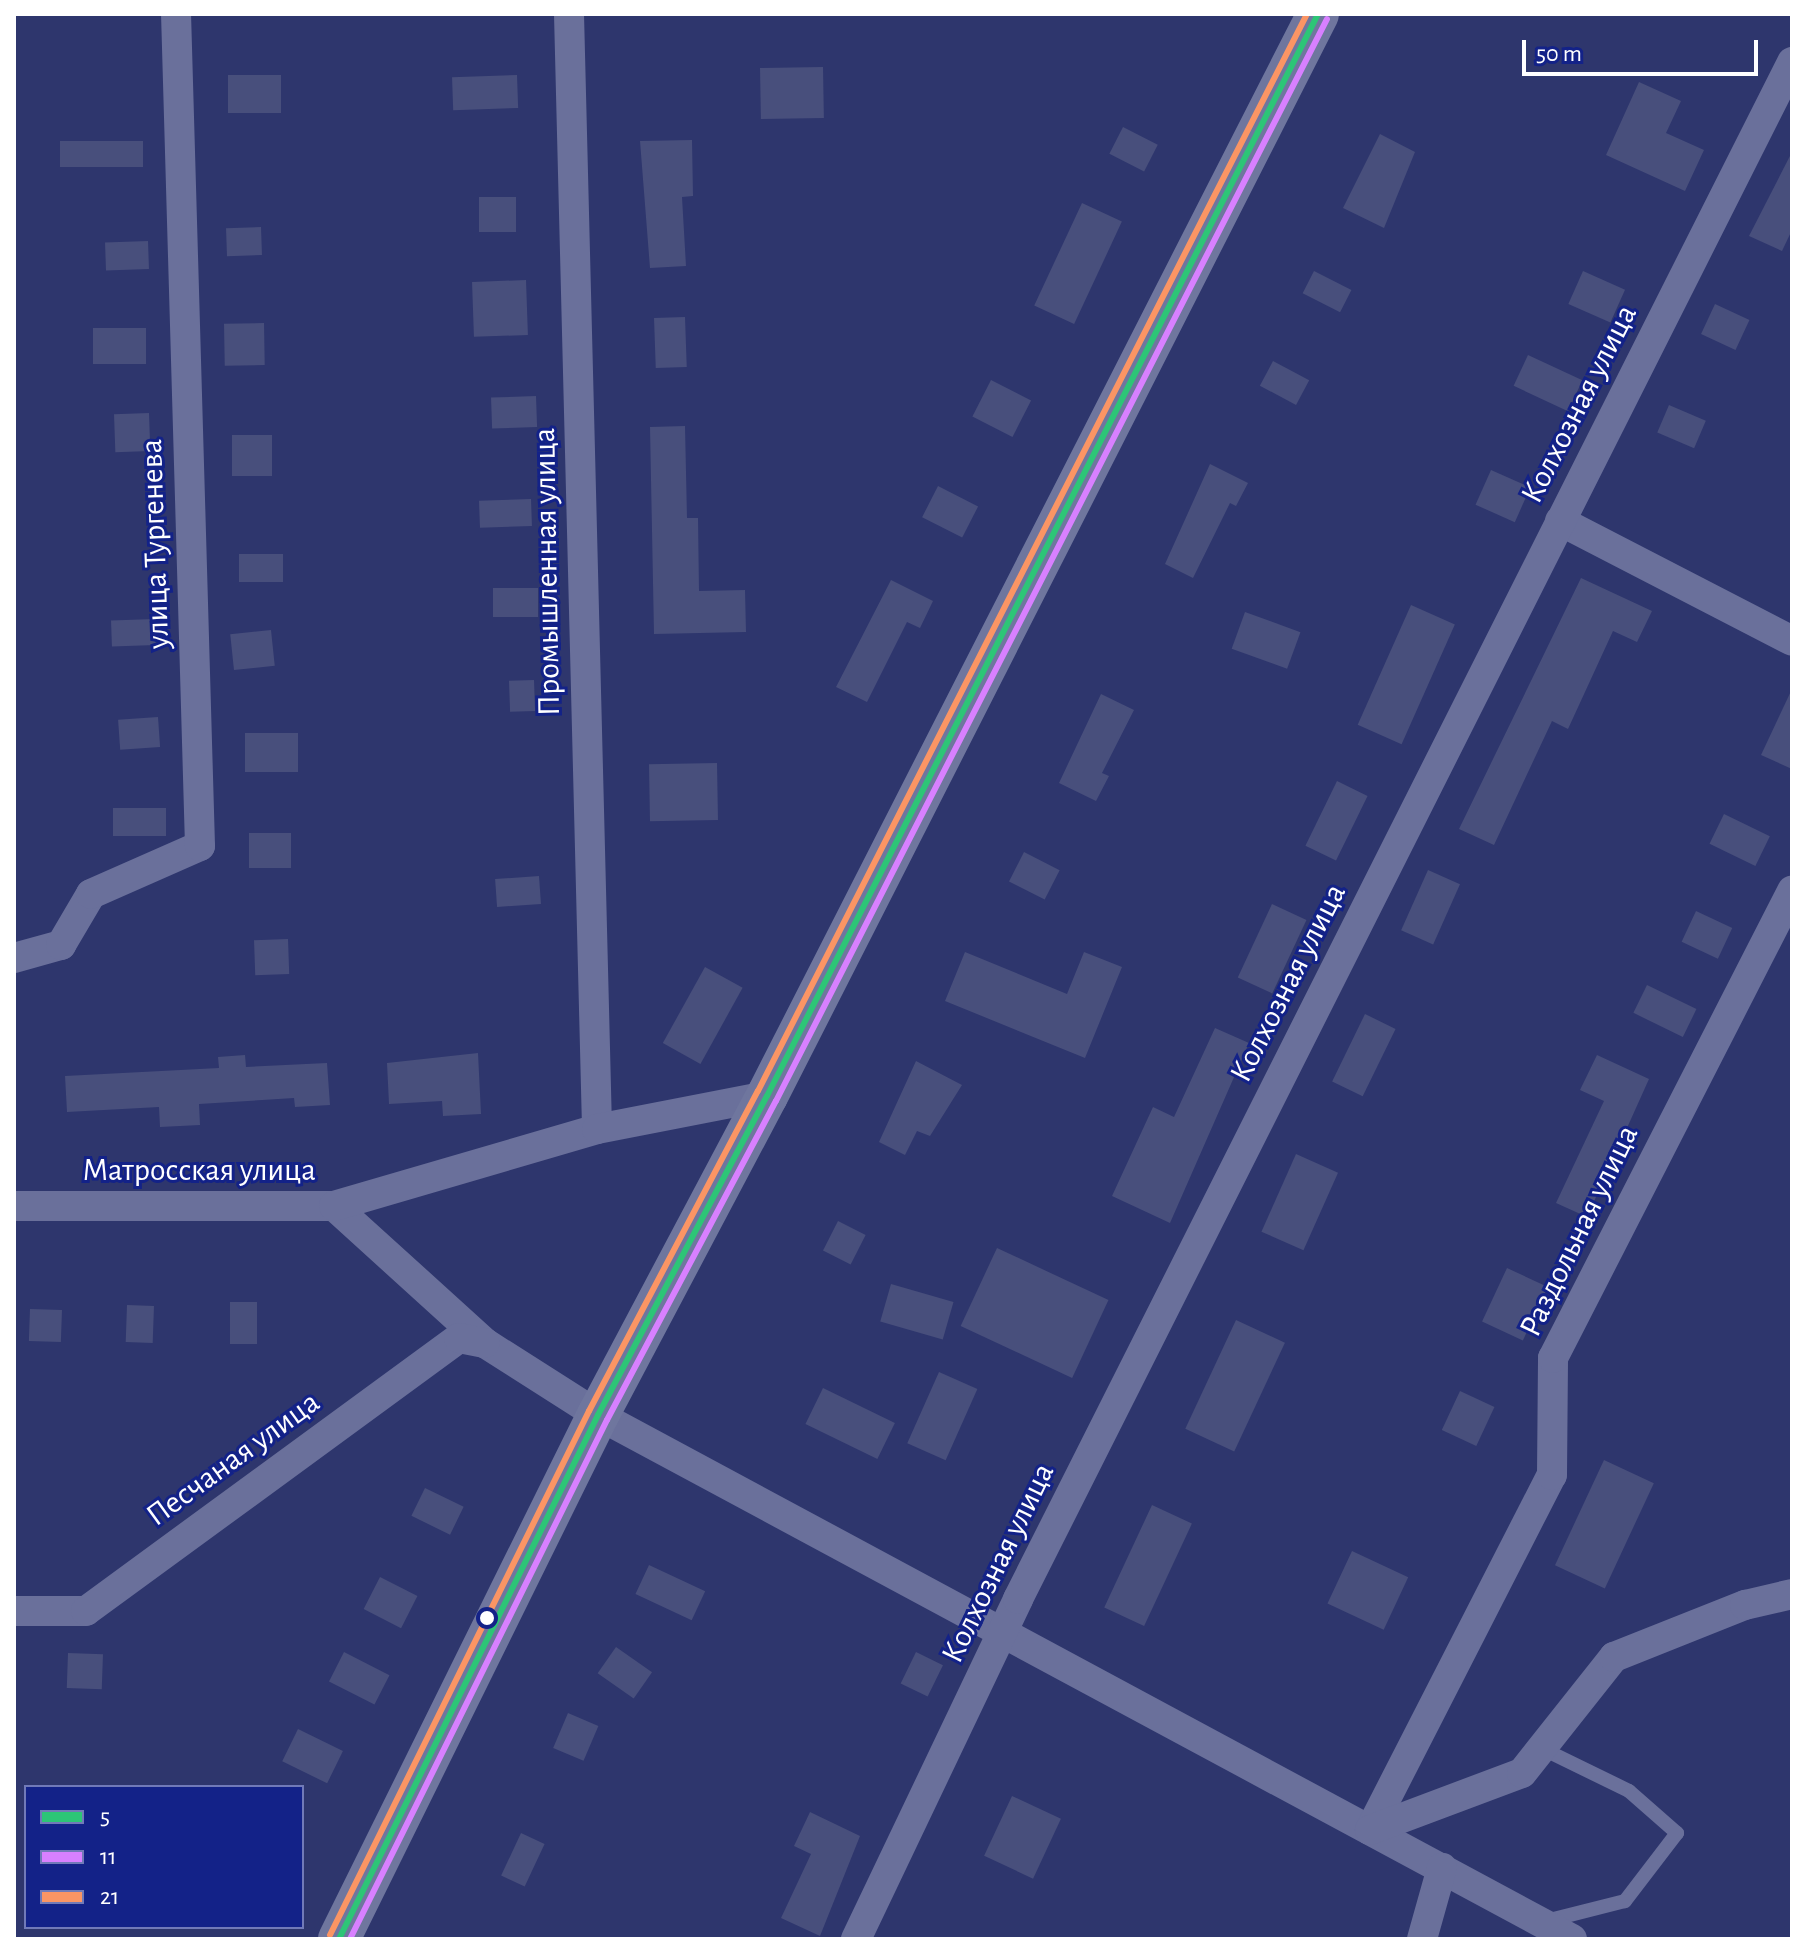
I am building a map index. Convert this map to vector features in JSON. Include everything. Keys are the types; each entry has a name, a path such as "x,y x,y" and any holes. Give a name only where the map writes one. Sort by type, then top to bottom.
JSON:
{"main road":[{"path":"339,1939 598,1415 767,1096 1318,14"}],"street":[{"name":"улица Тургенева","path":"14,958 61,945 91,894 200,846 176,14"},
{"name":"Промышленная улица","path":"569,14 597,1129"},
{"name":"Колхозная улица","path":"856,1939 1005,1632 1792,62"},
{"path":"1560,521 1792,641"},
{"name":"Раздольная улица","path":"1370,1830 1552,1475 1553,1358 1792,891"},
{"path":"334,1206 597,1129 767,1096"},
{"name":"Матросская улица","path":"14,1206 334,1206 485,1343 598,1415 1572,1939"},
{"name":"Песчаная улица","path":"14,1611 86,1611 459,1338 485,1343"},
{"path":"1370,1830 1522,1773 1614,1657 1745,1605 1792,1594"},
{"path":"1422,1939 1442,1868"}],"lane":[{"path":"1541,1748 1629,1791 1677,1833 1625,1901 1541,1922"}],"building":[{"path":"823,67 824,118 761,119 760,68"},
{"path":"228,75 281,75 281,113 228,113"},
{"path":"517,75 518,108 453,110 452,77"},
{"path":"1639,82 1681,101 1666,133 1704,150 1685,191 1606,155"},
{"path":"1123,127 1158,145 1144,171 1109,154"},
{"path":"1380,134 1415,152 1384,228 1343,208"},
{"path":"692,140 693,196 682,197 686,266 650,268 640,141"},
{"path":"60,141 143,141 143,167 60,167"},
{"path":"1792,152 1792,230 1782,251 1749,236"},
{"path":"479,197 516,197 516,232 479,232"},
{"path":"1082,203 1122,222 1074,324 1034,305"},
{"path":"261,227 262,255 227,256 226,228"},
{"path":"148,241 149,269 106,270 105,243"},
{"path":"1314,271 1351,290 1340,312 1303,293"},
{"path":"1583,271 1625,290 1610,323 1568,304"},
{"path":"526,280 528,335 474,337 472,282"},
{"path":"1715,304 1749,320 1735,350 1701,334"},
{"path":"685,317 687,367 656,368 654,318"},
{"path":"264,323 265,365 225,366 224,324"},
{"path":"93,328 146,328 146,364 93,364"},
{"path":"1528,355 1582,380 1568,411 1514,386"},
{"path":"1273,361 1309,380 1296,405 1260,386"},
{"path":"991,380 1031,400 1012,437 972,417"},
{"path":"536,396 537,427 492,429 491,398"},
{"path":"1669,405 1706,421 1694,448 1657,433"},
{"path":"149,413 150,451 115,452 114,414"},
{"path":"685,426 687,518 698,518 699,591 745,590 746,632 654,634 650,427"},
{"path":"232,435 272,435 272,476 232,476"},
{"path":"1210,464 1248,483 1236,506 1230,503 1193,578 1165,564"},
{"path":"1491,470 1530,487 1515,522 1476,505"},
{"path":"938,486 978,506 962,538 922,517"},
{"path":"531,499 532,526 480,528 479,501"},
{"path":"239,554 283,554 283,582 239,582"},
{"path":"1581,578 1652,611 1637,642 1613,631 1568,729 1552,721 1494,845 1459,829"},
{"path":"891,580 933,601 920,628 907,622 867,702 836,687"},
{"path":"493,588 538,588 538,617 493,617"},
{"path":"1411,605 1455,625 1402,744 1358,725"},
{"path":"1245,612 1300,632 1287,669 1232,649"},
{"path":"155,619 156,645 112,647 111,621"},
{"path":"271,630 275,666 234,670 230,634"},
{"path":"534,680 535,711 510,712 509,681"},
{"path":"1792,689 1792,769 1761,755"},
{"path":"1101,694 1134,710 1102,773 1109,776 1096,801 1059,783"},
{"path":"158,717 160,747 120,750 118,720"},
{"path":"245,733 298,733 298,772 245,772"},
{"path":"717,763 718,820 650,821 649,764"},
{"path":"1337,781 1368,796 1336,861 1305,846"},
{"path":"113,808 166,808 166,836 113,836"},
{"path":"1724,814 1770,836 1755,866 1710,844"},
{"path":"249,833 291,833 291,868 249,868"},
{"path":"1024,852 1060,870 1045,900 1009,881"},
{"path":"1428,870 1460,884 1433,945 1401,930"},
{"path":"539,876 541,904 497,907 495,879"},
{"path":"1272,904 1306,920 1272,993 1238,977"},
{"path":"1696,911 1732,928 1718,959 1682,942"},
{"path":"288,939 289,974 255,975 254,940"},
{"path":"965,952 1067,994 1084,952 1122,967 1085,1058 945,1001"},
{"path":"705,967 743,988 700,1064 663,1043"},
{"path":"1647,985 1696,1009 1683,1037 1633,1013"},
{"path":"1365,1014 1396,1029 1363,1096 1332,1081"},
{"path":"1215,1028 1249,1043 1170,1223 1112,1196 1153,1107 1174,1117"},
{"path":"478,1053 481,1114 443,1116 442,1101 389,1104 387,1063"},
{"path":"245,1055 246,1067 327,1063 330,1105 295,1107 294,1098 199,1104 200,1125 160,1127 159,1107 67,1112 65,1076 219,1068 218,1057"},
{"path":"1597,1055 1649,1079 1587,1217 1556,1203 1604,1101 1580,1090"},
{"path":"916,1061 962,1085 930,1136 917,1131 905,1155 879,1142"},
{"path":"1296,1154 1338,1173 1303,1250 1261,1232"},
{"path":"838,1221 866,1235 851,1264 823,1250"},
{"path":"997,1248 1108,1300 1072,1378 961,1326"},
{"path":"1507,1268 1548,1287 1523,1340 1482,1321"},
{"path":"891,1284 953,1302 943,1339 880,1321"},
{"path":"230,1302 257,1302 257,1344 230,1344"},
{"path":"127,1305 154,1306 153,1343 126,1342"},
{"path":"30,1309 62,1310 61,1342 29,1341"},
{"path":"1236,1320 1285,1343 1234,1452 1185,1429"},
{"path":"939,1372 977,1389 946,1460 907,1443"},
{"path":"823,1388 895,1423 877,1459 805,1424"},
{"path":"1460,1391 1494,1407 1476,1446 1442,1430"},
{"path":"1604,1460 1654,1483 1605,1588 1555,1565"},
{"path":"425,1488 464,1507 450,1535 411,1516"},
{"path":"1152,1505 1192,1524 1144,1626 1104,1607"},
{"path":"1352,1551 1408,1577 1384,1630 1327,1604"},
{"path":"649,1565 705,1591 692,1620 635,1594"},
{"path":"380,1577 417,1596 401,1628 364,1609"},
{"path":"616,1647 652,1672 634,1698 598,1673"},
{"path":"344,1652 389,1675 374,1705 329,1681"},
{"path":"916,1652 943,1665 928,1697 901,1683"},
{"path":"68,1653 103,1654 102,1689 67,1688"},
{"path":"568,1713 598,1726 584,1761 553,1748"},
{"path":"298,1729 343,1751 327,1783 282,1761"},
{"path":"1012,1796 1061,1819 1033,1879 984,1856"},
{"path":"810,1812 860,1836 820,1936 781,1918 811,1854 794,1846"},
{"path":"521,1833 545,1844 525,1887 501,1876"}],"transit line":[{"name":"21","path":"330,1935 589,1411 758,1091 1307,14"},
{"name":"5","path":"339,1939 598,1415 767,1096 1318,14"},
{"name":"11","path":"350,1939 607,1420 776,1101 1327,19"}]}
